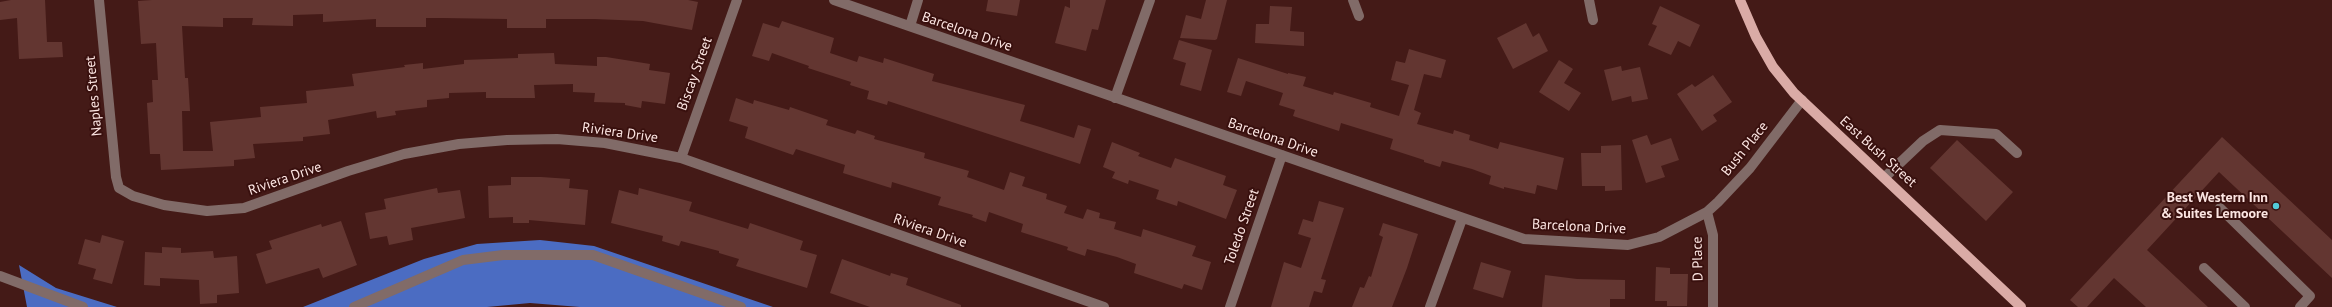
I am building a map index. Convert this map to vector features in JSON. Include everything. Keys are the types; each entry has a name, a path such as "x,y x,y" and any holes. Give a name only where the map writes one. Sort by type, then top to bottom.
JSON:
{"main road":[{"name":"East Bush Street","path":"1740,0 1756,37 1773,67 1802,100 2021,307"}],"street":[{"name":"Naples Street","path":"99,0 114,165 119,188"},
{"name":"Biscay Street","path":"681,158 737,0"},
{"name":"Barcelona Drive","path":"834,0 1462,219 1524,239 1628,245 1659,237 1707,212"},
{"path":"910,26 918,0"},
{"path":"1115,98 1150,0"},
{"path":"1353,0 1359,16"},
{"path":"1589,0 1593,20"},
{"name":"Bush Place","path":"1707,212 1750,168 1802,100"},
{"path":"1885,177 1923,141 1940,130 1996,134 2017,153"},
{"name":"Riviera Drive","path":"119,188 133,196 164,205 207,211 244,208 348,171 404,154 459,144 507,140 557,139 605,143 681,158 1104,307"},
{"name":"Toledo Street","path":"1230,307 1282,156"},
{"path":"2220,208 2310,296 2300,307"},
{"name":"D Place","path":"1707,212 1713,235 1713,307"},
{"path":"1430,307 1462,219"},
{"path":"354,307 463,260 503,255 593,255 741,307"},
{"path":"2204,268 2245,307"},
{"path":"0,276 83,307"}],"water":[{"path":"540,240 594,246 773,307 580,307 530,303 487,307 303,307 424,259 477,244"},
{"path":"19,265 56,288 117,307 27,307"}],"building":[{"path":"11,0 45,0 47,42 62,42 63,57 19,59 17,18 0,20 0,2"},
{"path":"688,0 698,2 692,30 643,21 595,19 546,19 546,28 507,28 507,19 443,18 426,18 426,27 376,27 376,19 323,22 323,14 293,15 293,26 252,25 253,18 223,18 223,27 182,26 185,78 188,78 190,111 182,111 183,151 213,151 210,122 261,117 260,107 307,103 306,91 354,86 352,74 405,67 404,65 423,63 423,69 464,64 464,60 518,58 518,54 554,53 555,64 597,66 597,57 606,57 650,64 649,70 670,73 665,104 642,101 641,108 625,105 625,103 594,102 595,93 573,92 573,84 534,85 535,98 486,98 486,92 449,93 449,98 427,100 427,107 395,111 396,115 377,118 376,111 328,120 330,134 303,137 303,141 253,144 255,158 234,160 234,166 161,170 160,154 150,154 147,103 153,102 152,80 158,80 156,43 141,44 138,1"},
{"path":"988,0 1020,0 1017,16 986,11"},
{"path":"1070,0 1106,0 1098,30 1092,29 1086,51 1055,43 1065,6 1070,8"},
{"path":"1206,0 1227,0 1217,39 1180,38 1186,15 1201,19"},
{"path":"1270,6 1292,7 1290,31 1304,32 1304,46 1255,43 1256,24 1269,24"},
{"path":"1660,6 1700,25 1690,47 1678,41 1671,55 1648,45 1657,26 1652,24"},
{"path":"782,21 834,38 830,53 857,62 859,56 883,63 884,58 934,74 932,81 1025,105 1020,121 1074,138 1078,125 1091,129 1080,164 888,101 887,105 867,99 869,91 850,85 851,82 808,68 809,66 772,53 769,61 752,56 763,23 779,28"},
{"path":"1526,23 1533,37 1539,33 1548,51 1513,69 1497,38"},
{"path":"1179,40 1212,50 1201,91 1180,85 1186,63 1173,59"},
{"path":"1409,49 1446,60 1441,78 1424,74 1414,110 1421,113 1417,124 1453,134 1454,130 1470,135 1469,140 1498,149 1500,142 1564,158 1557,190 1537,185 1535,194 1504,187 1504,189 1489,184 1491,176 1472,169 1442,161 1440,167 1424,162 1424,160 1390,149 1393,139 1341,123 1339,131 1293,116 1295,110 1279,105 1283,93 1246,81 1241,96 1227,92 1238,58 1288,74 1306,77 1303,86 1333,95 1334,92 1371,103 1370,107 1399,116 1409,85 1391,80 1396,61 1405,63"},
{"path":"1559,60 1573,69 1564,83 1581,93 1569,111 1539,92"},
{"path":"1621,66 1622,71 1640,67 1648,99 1632,102 1631,96 1612,101 1604,70"},
{"path":"1713,75 1732,102 1713,115 1717,121 1702,131 1677,94 1692,84 1695,87"},
{"path":"736,98 753,104 754,100 789,110 790,107 828,120 826,125 855,134 857,130 875,136 874,139 925,153 924,158 969,171 967,177 1004,190 1010,172 1025,177 1022,186 1047,194 1046,199 1067,206 1064,213 1083,219 1087,209 1100,213 1099,218 1116,222 1114,229 1141,237 1143,229 1196,246 1192,256 1211,262 1202,290 1184,284 1182,289 1134,273 1136,264 1117,257 1087,249 1085,256 1067,250 1068,247 1021,232 1023,224 989,212 986,222 972,217 973,215 938,205 941,197 892,182 891,188 843,173 845,165 796,149 793,155 745,138 748,127 729,121"},
{"path":"1647,135 1651,145 1671,138 1679,160 1661,166 1665,177 1646,183 1632,140"},
{"name":"Best Western Inn & Suites Lemoore","path":"2222,137 2332,240 2332,278 2219,172 2147,250 2208,307 2146,307 2114,278 2087,307 2078,307 2070,300"},
{"path":"1957,140 2013,192 1986,221 1930,168"},
{"path":"1112,142 1140,153 1138,156 1171,168 1175,158 1226,176 1223,185 1237,190 1226,219 1178,201 1177,206 1156,199 1159,190 1129,180 1128,184 1112,178 1115,172 1103,167"},
{"path":"1621,145 1622,190 1605,191 1605,186 1582,186 1581,153 1601,153 1601,146"},
{"path":"511,177 570,179 569,188 588,190 585,225 529,220 529,223 513,223 513,217 489,218 488,186 511,185"},
{"path":"437,188 438,193 460,190 465,218 411,228 413,240 389,245 387,236 370,239 365,213 386,209 384,199"},
{"path":"639,188 692,202 689,211 748,229 750,223 803,241 800,250 817,255 807,288 736,266 739,259 719,253 719,251 681,241 679,246 662,241 663,236 611,223 619,190 638,195"},
{"path":"1319,201 1344,208 1321,279 1326,280 1322,293 1314,291 1309,307 1271,307 1284,262 1301,268 1311,238 1298,234 1303,219 1313,222"},
{"path":"341,221 357,265 323,278 319,268 266,284 256,254 272,249 269,241 321,224 322,227"},
{"path":"1383,223 1418,234 1407,268 1392,307 1352,307 1360,287 1364,288 1369,276 1371,277 1383,237 1379,235"},
{"path":"102,235 124,241 112,284 93,279 96,269 78,264 85,239 100,243"},
{"path":"162,247 181,248 181,253 213,251 214,258 237,256 239,293 217,295 217,303 200,304 199,280 160,278 160,286 144,285 145,252 162,253"},
{"path":"842,259 890,276 891,273 908,278 906,285 961,305 961,307 870,307 830,293"},
{"path":"1481,262 1511,271 1503,298 1473,289"},
{"path":"1656,267 1670,268 1670,274 1688,274 1687,306 1667,306 1667,301 1655,301"},
{"path":"1545,275 1577,279 1625,280 1625,299 1610,299 1610,307 1542,307"}],"place":[{"name":"Best Western Inn & Suites Lemoore","path":"2276,206"}]}
